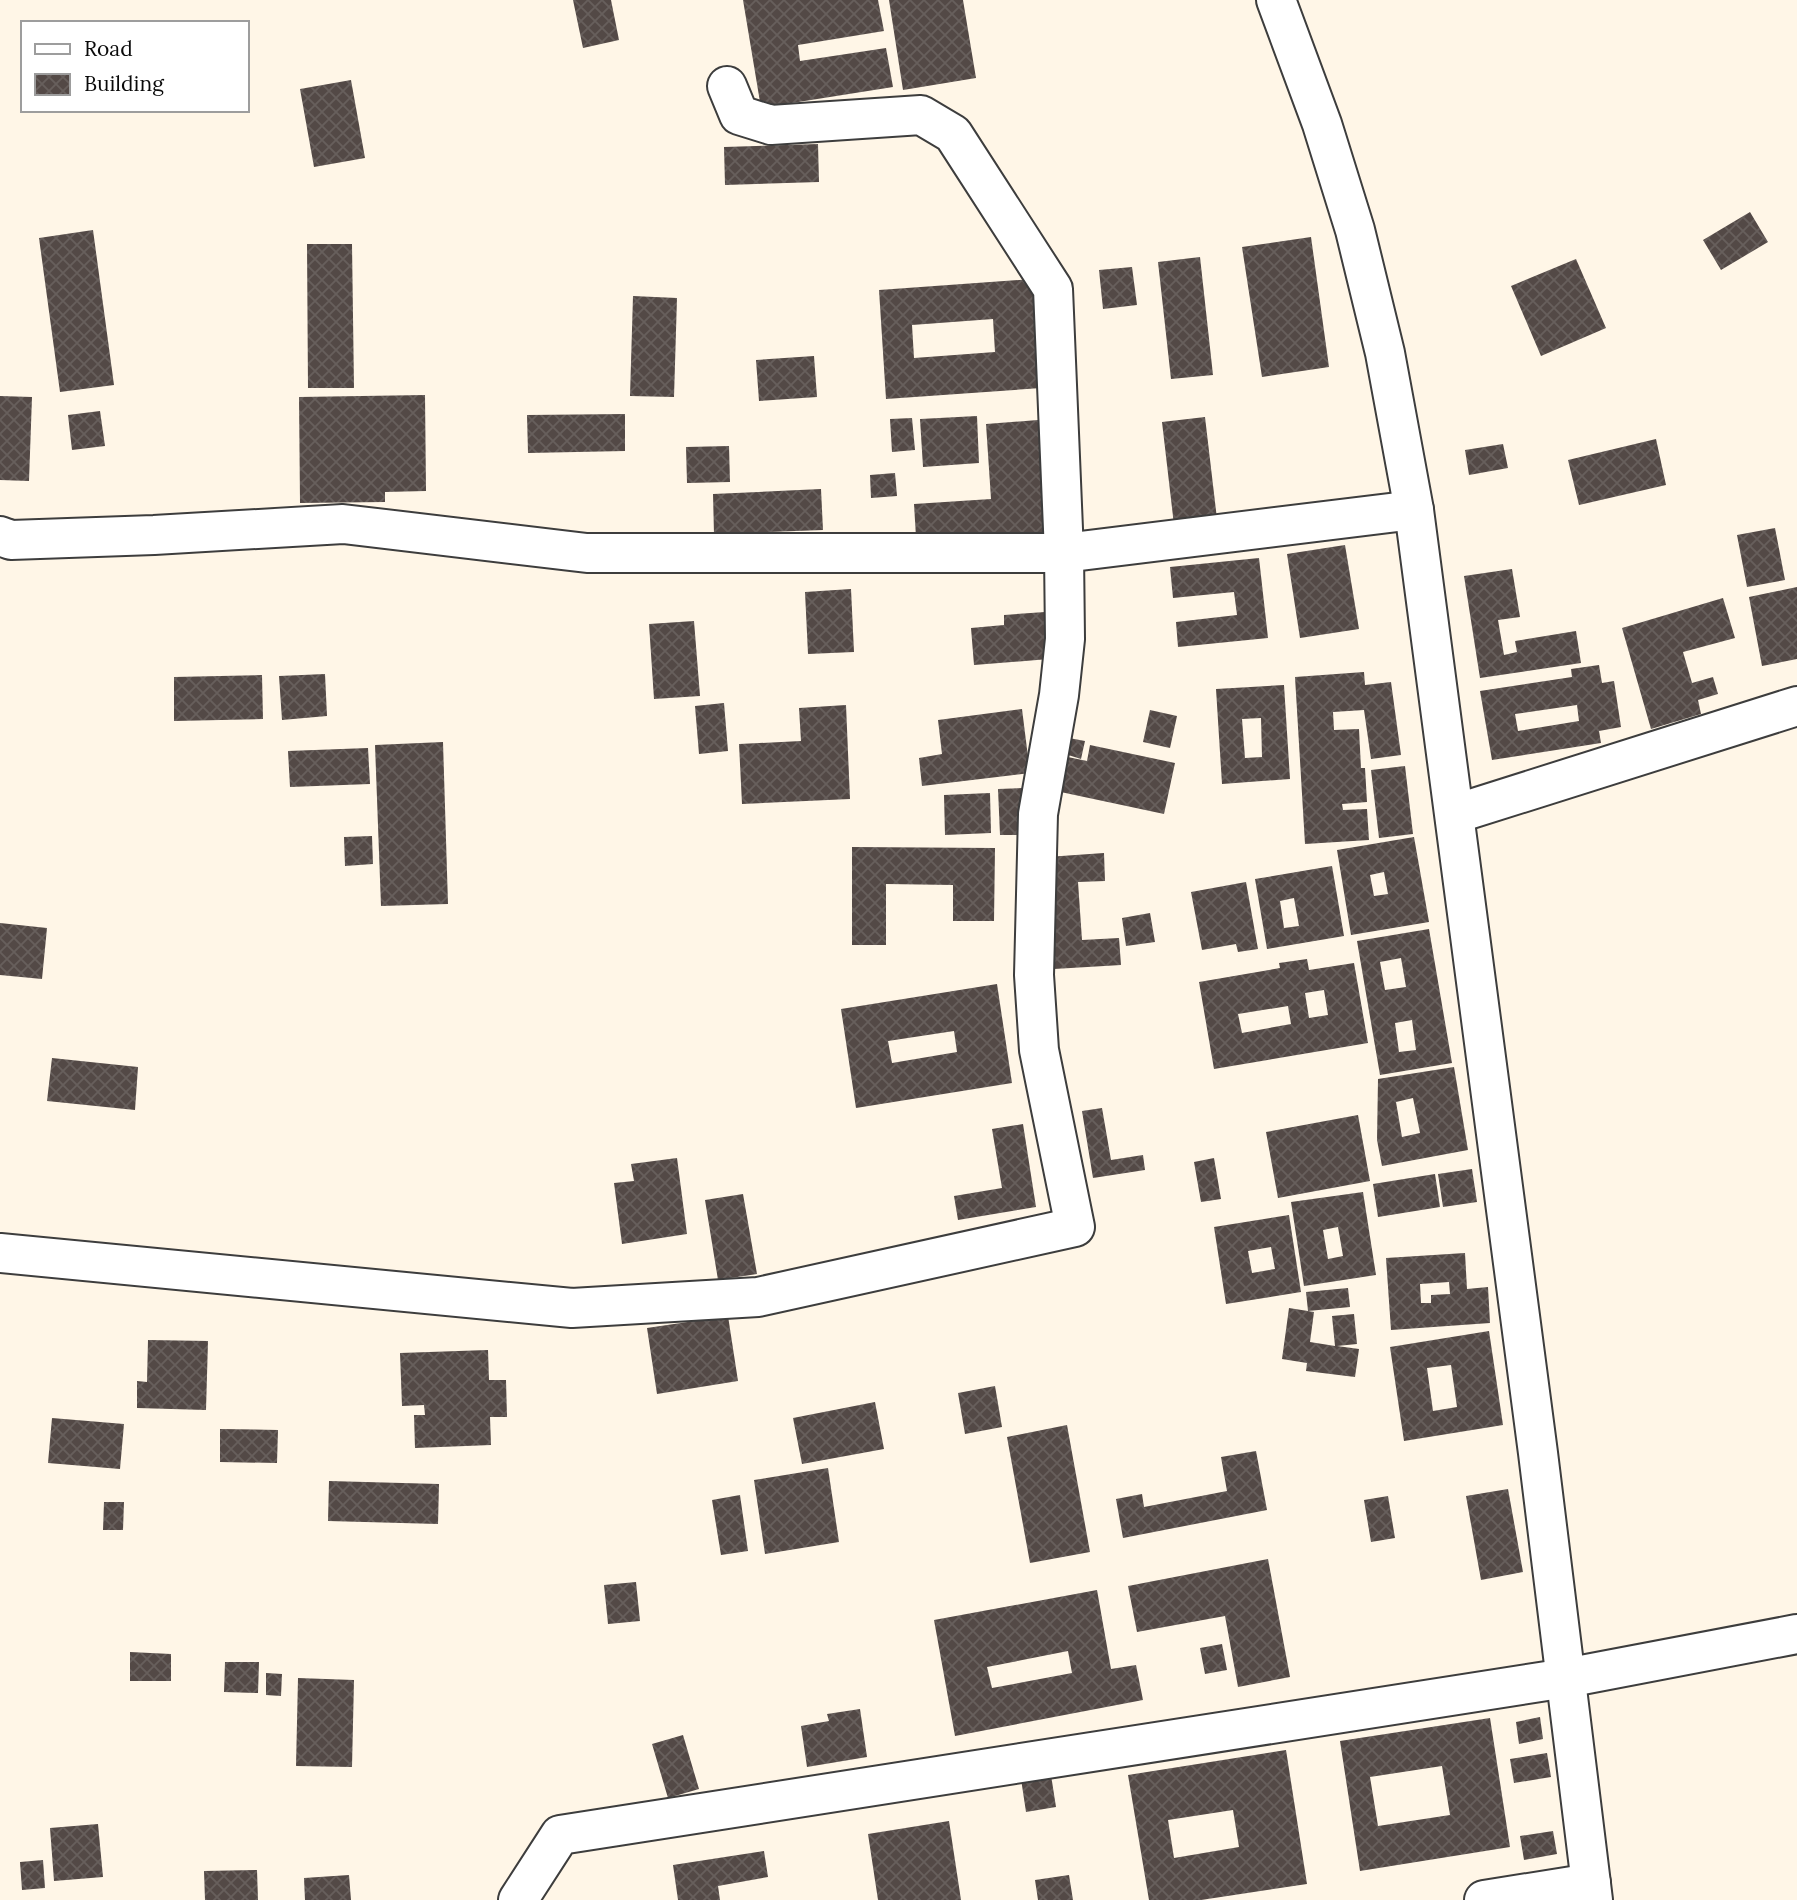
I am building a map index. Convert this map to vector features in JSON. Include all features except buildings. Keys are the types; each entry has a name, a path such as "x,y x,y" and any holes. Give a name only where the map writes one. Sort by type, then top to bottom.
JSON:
{"street":[{"path":"1276,0 1322,124 1354,230 1385,353 1414,510 1592,1891 1484,1900"},
{"path":"0,1253 572,1308 758,1297 1075,1227 1039,1050 1034,975 1038,814 1062,662 1064,553 1053,289 953,134 921,115 771,125 740,115 727,86"},
{"path":"0,536 11,540 154,535 343,524 587,552 1064,553 1414,510"},
{"path":"1455,814 1797,706"},
{"path":"518,1900 560,1835 1566,1678 1797,1634"}]}
